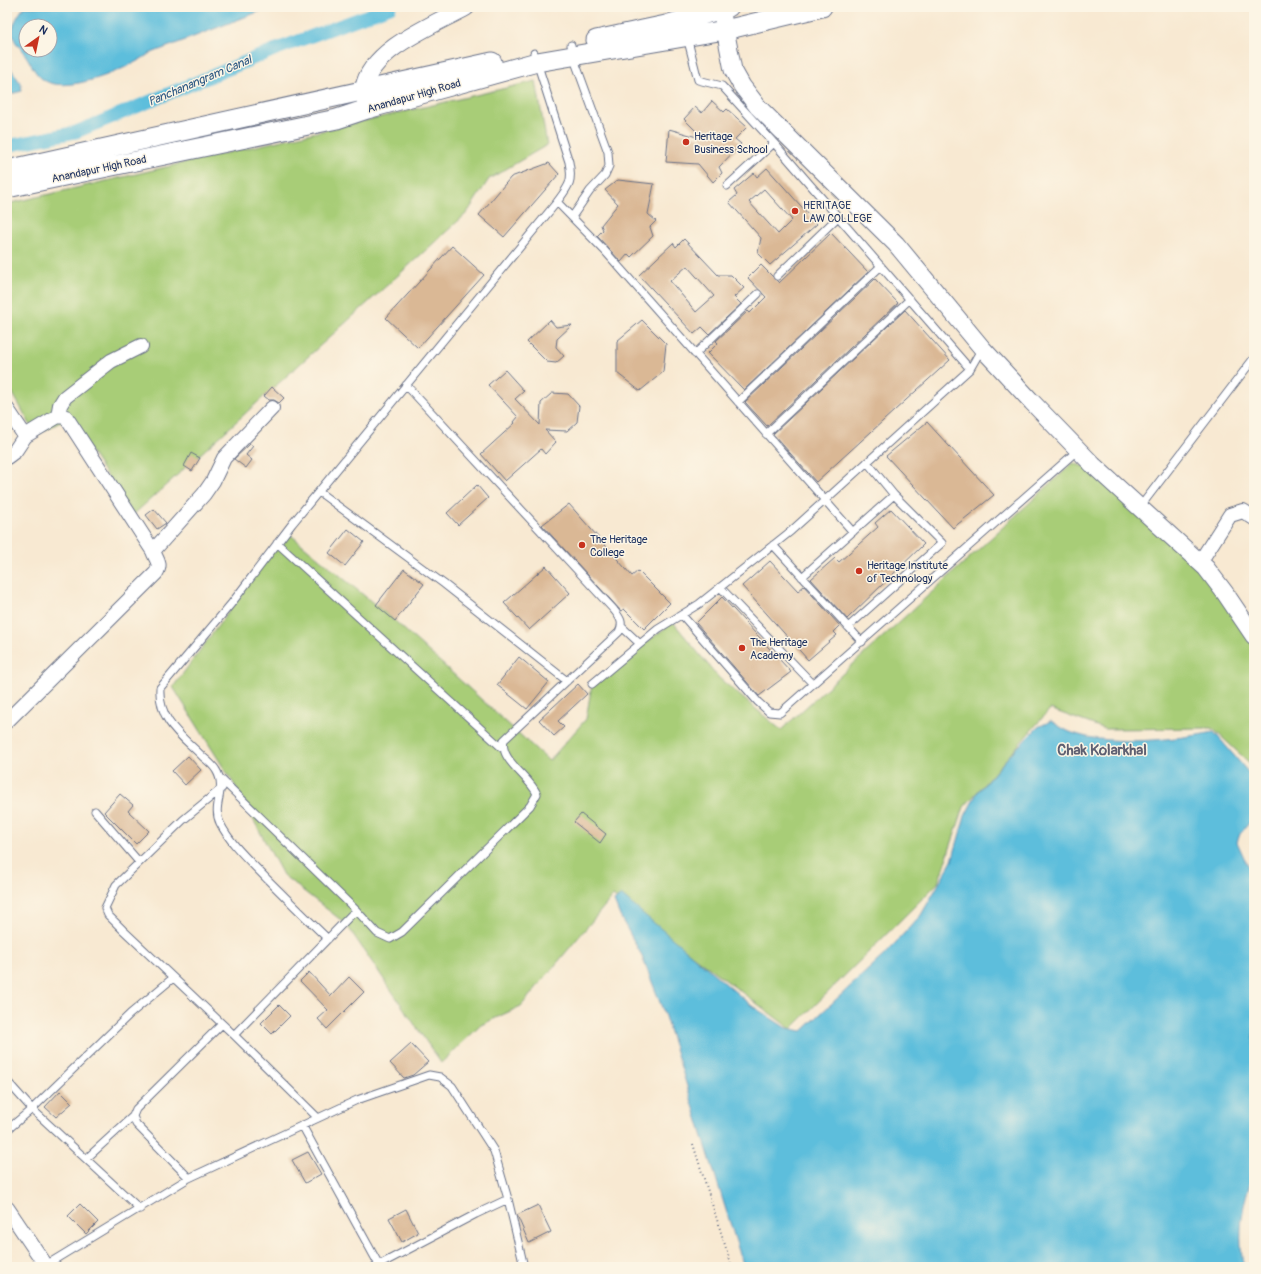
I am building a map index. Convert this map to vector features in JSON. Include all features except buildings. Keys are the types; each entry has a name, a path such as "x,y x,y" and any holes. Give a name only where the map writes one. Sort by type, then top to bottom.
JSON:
{"main road":[{"name":"Anandapur High Road","path":"7,170 364,89 686,28 725,30 822,7"},
{"name":"Anandapur High Road","path":"686,28 725,8"},
{"name":"Anandapur High Road","path":"7,188 337,119 535,57"}],"street":[{"path":"367,109 364,89 367,77 375,65 392,49 414,34 466,7"},
{"path":"725,8 725,30 734,70 742,86 758,107 896,244 982,348 1079,450 1200,562 1222,588 1254,636"},
{"path":"58,416 60,405 65,397 111,361 141,346"},
{"path":"153,551 204,494 213,481 224,458 272,408"},
{"path":"7,409 25,436"},
{"path":"7,457 15,451 25,436 58,416 62,416 69,421 153,551 159,561 159,567 156,572 7,720"},
{"path":"1200,562 1230,515 1243,511 1254,518"},
{"path":"7,1208 47,1266"}],"lane":[{"path":"686,28 698,80 722,86 774,143 970,369"},
{"path":"572,50 608,152 609,160 609,166 605,175 590,191 572,218"},
{"path":"276,542 502,748 506,756 533,785 537,794 530,806 402,932 390,939 377,933 357,911 220,778 215,769 176,731 164,715 159,701 160,688 230,604 276,542 319,492 571,183 571,173 535,57"},
{"path":"726,186 774,143"},
{"path":"557,202 604,250 824,501 853,532"},
{"path":"777,276 838,217"},
{"path":"738,402 881,266"},
{"path":"695,354 758,294"},
{"path":"766,434 910,299"},
{"path":"592,684 639,643 658,629 699,604 773,545 970,369 982,348"},
{"path":"1140,507 1254,358"},
{"path":"406,385 614,610 622,621 622,627 619,632 504,740 502,748"},
{"path":"682,615 758,702 769,712 780,713 1079,450"},
{"path":"848,627 942,542 894,494 867,462"},
{"path":"319,492 444,584 567,681"},
{"path":"802,577 894,494"},
{"path":"773,545 862,642"},
{"path":"720,587 813,684"},
{"path":"622,627 639,643"},
{"path":"220,778 222,788 217,811 219,821 227,836 245,857 328,939"},
{"path":"222,788 183,820 116,885 106,908 108,915 234,1035 316,1117"},
{"path":"95,811 139,862"},
{"path":"234,1035 351,915 357,911"},
{"path":"7,1130 32,1109 130,1014 173,978"},
{"path":"86,1160 133,1116 136,1109 222,1024"},
{"path":"47,1266 189,1178 244,1154 316,1117 357,1100 429,1075 440,1077 452,1086 494,1151 508,1199 524,1267"},
{"path":"7,1081 32,1109 140,1209"},
{"path":"133,1116 136,1124 189,1178"},
{"path":"302,1125 377,1266 476,1214 508,1199"}],"path":[{"path":"693,1144 732,1267"}],"green space":[{"path":"536,81 547,145 489,179 467,213 133,515 68,418 36,435 7,383 7,204"},
{"path":"1073,463 1106,474 1216,575 1254,632 1254,767 1212,728 1105,729 1050,709 964,807 938,883 791,1029 613,896 521,1006 481,1025 441,1063 346,924 283,875 237,789 173,687 287,532 395,621 549,761 586,719 592,684 673,622 719,678 781,730"}],"water":[{"path":"24,7 271,7 149,54 140,60 112,73 80,83 64,85 51,83 41,78 27,58 58,58 58,18 18,18 18,45 13,36 13,27 16,19"},
{"path":"7,63 21,84 22,91 7,95"},
{"path":"1051,721 1063,729 1073,733 1091,738 1108,740 1126,741 1163,739 1214,732 1254,779 1254,817 1240,834 1237,842 1246,862 1254,873 1254,1173 1246,1195 1242,1219 1241,1244 1244,1267 744,1267 663,1010 641,954 620,916 614,901 621,895 752,1006 786,1028 802,1031 884,955 921,915 952,861 965,816 977,793 1010,755 1038,727"}],"waterway":[{"name":"Panchanangram Canal","path":"7,146 76,132 274,50 390,7"}],"place":[{"name":"Heritage Business School","path":"686,142"},
{"name":"HERITAGE LAW COLLEGE","path":"795,211"},
{"name":"The Heritage College","path":"582,545"},
{"name":"Heritage Institute of Technology","path":"859,571"},
{"name":"The Heritage Academy","path":"742,648"}],"district":[{"name":"Chak Kolarkhal","path":"1102,750"}]}
